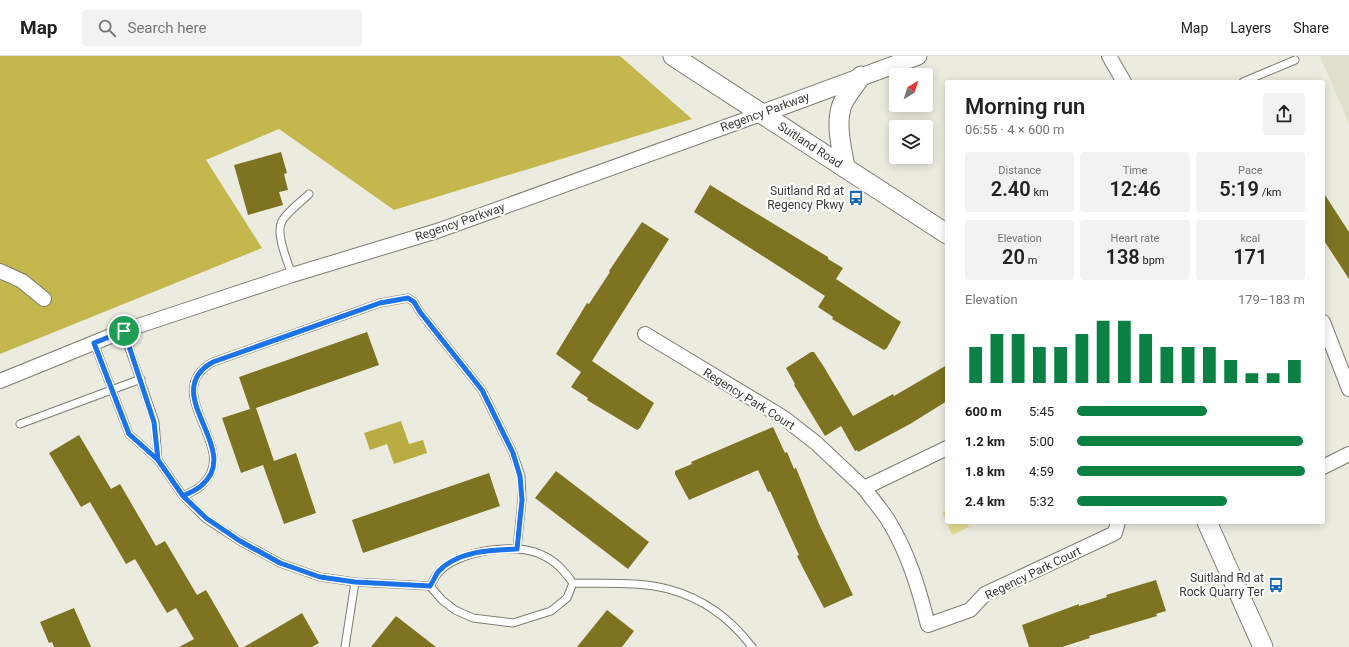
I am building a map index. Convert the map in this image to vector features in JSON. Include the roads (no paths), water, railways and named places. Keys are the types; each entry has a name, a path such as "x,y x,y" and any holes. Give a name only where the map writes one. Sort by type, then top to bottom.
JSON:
{"main road":[{"name":"Suitland Road","path":"673,56 945,233"},
{"path":"845,168 840,139 842,105 861,76"},
{"path":"1210,524 1263,647"}],"street":[{"name":"Regency Parkway","path":"0,381 124,331 436,231 918,56"},
{"path":"1109,56 1123,80"},
{"path":"0,271 22,281 44,299"},
{"path":"1325,327 1349,389"},
{"name":"Regency Park Court","path":"645,334 784,418 816,443 864,488 889,521 908,561 918,588 928,625 970,610 985,594 1115,533 1117,524"},
{"path":"864,488 945,449"},
{"path":"1325,466 1349,454"}],"lane":[{"path":"1248,80 1295,60"},
{"path":"292,276 283,249 280,232 282,221 309,194"},
{"path":"183,496 203,485 212,471 214,452 192,394 194,381 202,368 213,362 380,303 408,298 414,302 420,312 482,390 513,453 520,476 522,500 517,549"},
{"path":"124,331 154,422 158,460"},
{"path":"94,343 129,434 158,460 183,496 212,522 240,541 280,563 320,577 355,582 430,586 442,600 455,610 473,618 513,623 551,611 567,598 573,583"},
{"path":"20,424 141,379"},
{"path":"430,586 438,572 458,560 489,550 517,549 542,554 562,568 573,583"},
{"path":"345,647 355,582"},
{"path":"573,583 642,586 667,589 712,608 729,621 752,647"}],"place":[{"name":"Suitland Rd at Regency Pkwy","path":"856,198"},
{"name":"Suitland Rd at Rock Quarry Ter","path":"1276,585"}]}
